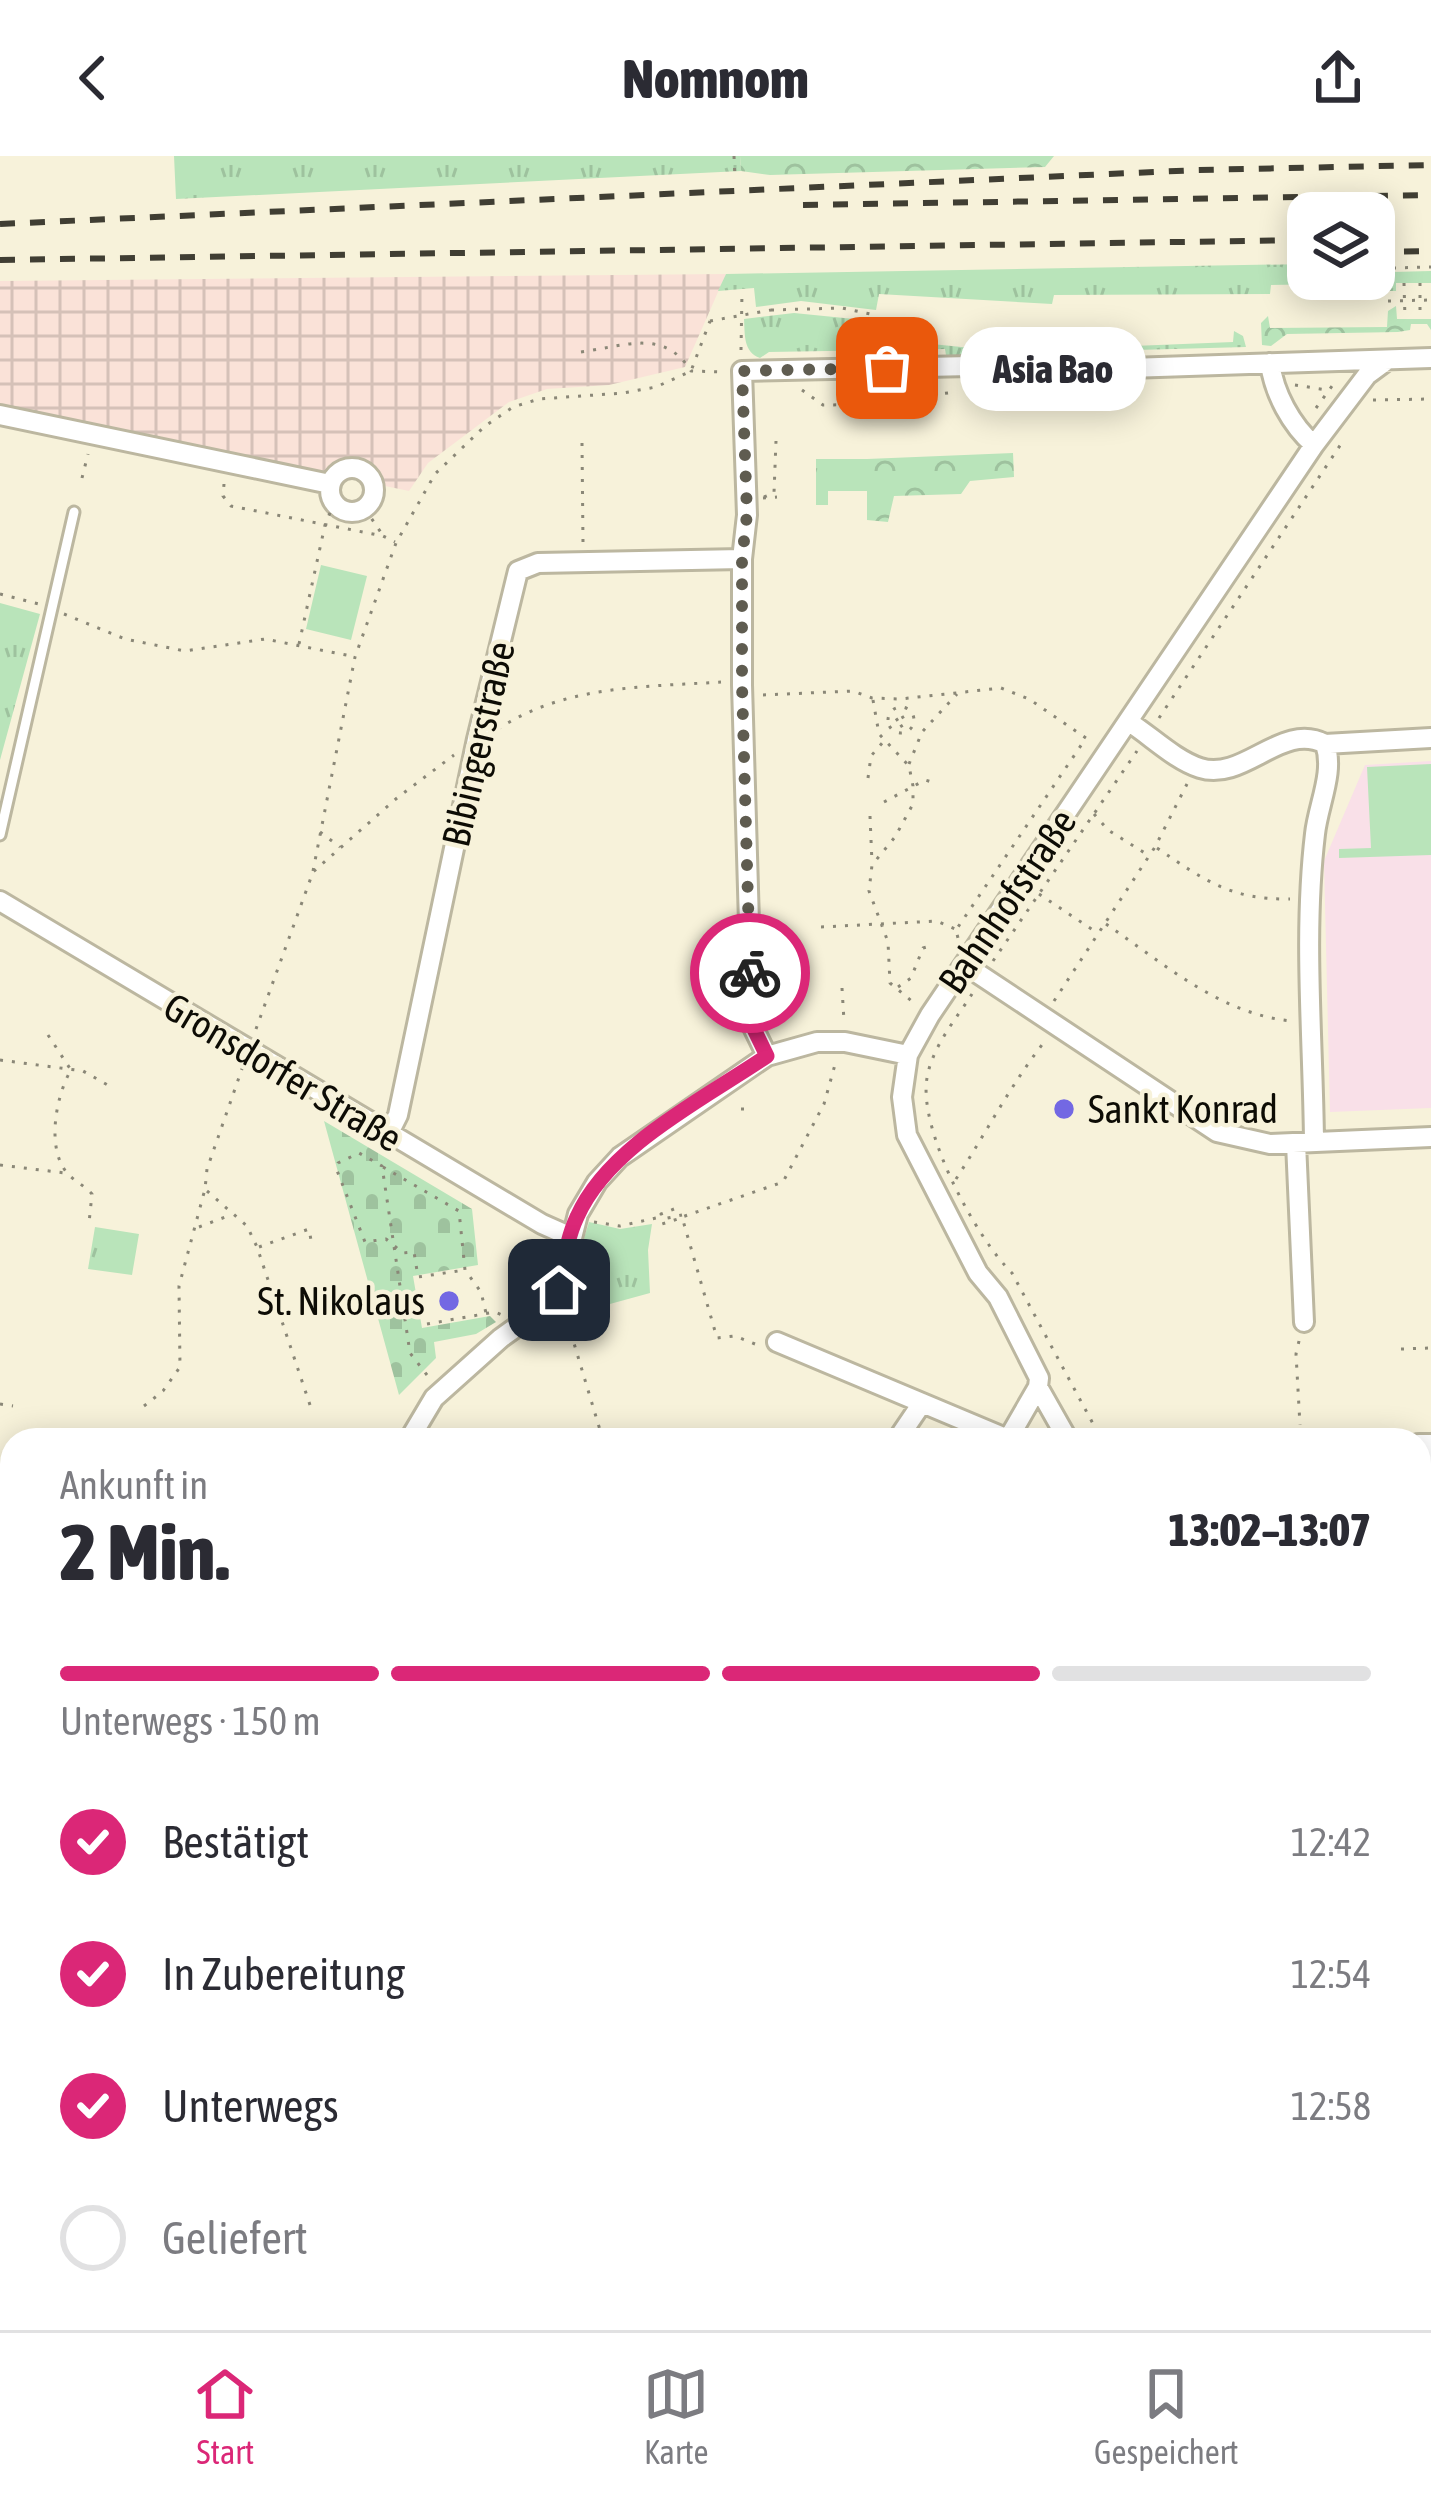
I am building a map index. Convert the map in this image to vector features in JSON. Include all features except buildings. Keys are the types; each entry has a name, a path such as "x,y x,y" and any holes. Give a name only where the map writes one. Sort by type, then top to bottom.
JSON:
{"street":[{"path":"767,1056 752,1025 742,685 742,559 747,514 733,372 971,366 1008,371 1431,358"},
{"name":"Bahnhofstraße","path":"1061,1428 998,1297 978,1273 912,1150 902,1097 908,1054 929,1015 1314,445 1367,375 1388,360"},
{"path":"1270,362 1273,385 1302,435 1314,445"},
{"path":"0,415 230,465 332,494 346,512 365,508 374,488 365,472 344,468 332,494"},
{"name":"Bibingerstraße","path":"388,1135 398,1115 518,572 538,562 742,559"},
{"path":"1129,722 1194,766 1217,770 1298,740 1316,739 1325,744"},
{"path":"1325,744 1431,738"},
{"path":"1304,1322 1315,834 1328,770 1325,744"},
{"name":"Gronsdorfer Straße","path":"0,901 388,1135 569,1236"},
{"path":"965,964 1217,1132 1270,1144 1431,1137"},
{"path":"416,1428 449,1383 559,1290 569,1236 597,1182 620,1157 767,1056 842,1036 908,1054"},
{"path":"778,1342 981,1428"},
{"path":"1015,1428 1038,1387"},
{"path":"905,1428 922,1402"}],"lane":[{"path":"0,835 74,512"}],"path":[{"path":"734,156 735,180"},
{"path":"1395,268 1431,267"},
{"path":"1404,283 1405,319"},
{"path":"1420,283 1420,319"},
{"path":"144,1406 163,1391 180,1367 179,1286 206,1190 207,1169 313,872 355,657 396,543 435,474 484,426 513,406 539,398 640,390 692,371 733,372 742,292"},
{"path":"1388,301 1431,300"},
{"path":"692,371 710,321 771,310 842,308 875,315"},
{"path":"581,352 661,343 678,350 692,371"},
{"path":"1312,420 1350,361"},
{"path":"1286,385 1310,384 1328,390"},
{"path":"801,389 823,405 922,404 922,396 932,392 956,392"},
{"path":"1361,399 1431,399"},
{"path":"82,478 92,435"},
{"path":"1095,1428 1012,1274 992,1253 937,1148 928,1119 926,1082 944,1038 983,976 1346,436"},
{"path":"776,441 774,493 766,498 777,497"},
{"path":"582,443 583,551"},
{"path":"230,465 223,496 226,503 383,536 396,543"},
{"path":"299,646 332,494"},
{"path":"254,499 256,512"},
{"path":"365,508 383,536"},
{"path":"285,518 290,509"},
{"path":"0,594 52,608 124,639 184,651 265,639 355,657"},
{"path":"313,872 432,769 518,716 571,697 722,682 761,694 853,691 872,698 900,699 1001,688 1029,698 1086,738 996,871"},
{"path":"909,766 922,732 960,691"},
{"path":"872,698 879,734 909,766 913,786 913,804 872,865"},
{"path":"879,734 896,724 900,699"},
{"path":"890,728 901,734 909,726 913,715 900,707"},
{"path":"890,728 889,714 900,707"},
{"path":"900,716 909,726"},
{"path":"896,724 922,732"},
{"path":"868,778 871,756 886,740"},
{"path":"954,1181 1016,1077 1049,1035 1044,1017 1156,847 1194,766"},
{"path":"884,802 925,780 935,783"},
{"path":"1094,813 1108,830 1149,856"},
{"path":"870,816 868,891 883,925 890,983 929,1015"},
{"path":"320,832 342,848"},
{"path":"1156,847 1228,892 1265,899 1300,898"},
{"path":"1039,894 1098,933"},
{"path":"821,927 937,922 956,930"},
{"path":"1104,923 1232,1007 1266,1019 1313,1022"},
{"path":"896,988 911,978 923,948 934,945"},
{"path":"586,1219 620,1226 656,1218 662,1224 783,1182 824,1104 842,1036 842,988"},
{"path":"48,1035 70,1070"},
{"path":"0,1060 83,1072 112,1088"},
{"path":"67,1174 56,1128 62,1086 70,1070"},
{"path":"455,1209 359,1153 338,1162 336,1168 365,1242 386,1239 404,1253 414,1252 418,1277 465,1270"},
{"path":"0,1165 67,1174 92,1193 89,1223"},
{"path":"382,1166 410,1353 428,1376"},
{"path":"206,1190 230,1216 247,1226 310,1405"},
{"path":"452,1191 465,1270 481,1292 486,1313"},
{"path":"674,1209 662,1214 663,1219 681,1213 717,1338 734,1336 770,1349 778,1342"},
{"path":"196,1229 214,1218 230,1216"},
{"path":"257,1247 309,1229 311,1240"},
{"path":"427,1324 495,1312 507,1318"},
{"path":"1300,1425 1296,1354 1304,1322"},
{"path":"571,1331 599,1428"},
{"path":"1401,1349 1431,1348"},
{"path":"0,1404 13,1406"}],"shaded area":[{"path":"726,274 685,367 609,385 547,389 509,402 428,463 409,491 0,406 0,281"},
{"path":"1431,761 1431,1108 1330,1112 1324,861 1365,765"}],"green space":[{"path":"174,156 740,156 741,171 176,199"},
{"path":"740,156 1054,156 1045,167 770,175 741,171"},
{"path":"1287,264 1287,285 1271,285 1270,294 1054,295 1052,304 879,294 876,310 801,301 756,307 754,288 718,291 726,274"},
{"path":"1431,271 1431,283 1396,283 1396,291 1395,272"},
{"path":"1396,306 1397,319 1431,319 1431,330 1427,324 1411,324 1410,330 1398,332 1287,334 1271,346 1262,345 1261,323 1268,316 1270,328 1387,327 1388,311"},
{"path":"794,313 874,321 873,338 981,349 984,334 993,336 993,360 946,355 945,349 769,352 760,358 750,351 744,319"},
{"path":"1234,331 1243,336 1246,347 1018,353 1018,339 1031,332 1033,350 1233,342"},
{"path":"1013,453 1014,477 970,481 961,494 894,496 888,522 867,520 867,459"},
{"path":"816,459 867,459 867,491 828,491 828,505 816,505"},
{"path":"321,565 367,576 351,640 306,629"},
{"path":"0,603 40,614 0,760"},
{"path":"1431,764 1431,855 1339,858 1339,849 1371,848 1367,767"},
{"path":"324,1121 472,1209 478,1265 413,1276 422,1328 490,1316 496,1322 476,1334 434,1342 436,1358 399,1395"},
{"path":"589,1222 620,1229 652,1224 650,1293 599,1307 578,1299"},
{"path":"95,1227 139,1234 132,1275 88,1269"}],"railway":[{"path":"0,224 1198,170 1431,165"},
{"path":"803,205 1431,195"},
{"path":"0,260 1287,240"},
{"path":"1395,252 1431,251"}],"way so far":[{"path":"750,973 742,685 742,559 747,514 742,371 887,368"}],"place":[{"name":"Asia Bao","path":"887,368"},
{"name":"Sankt Konrad","path":"1064,1109"},
{"name":"St. Nikolaus","path":"449,1301"}],"route":[{"path":"559,1290 569,1236 597,1182 620,1157 767,1056 752,1025 750,973"}]}
